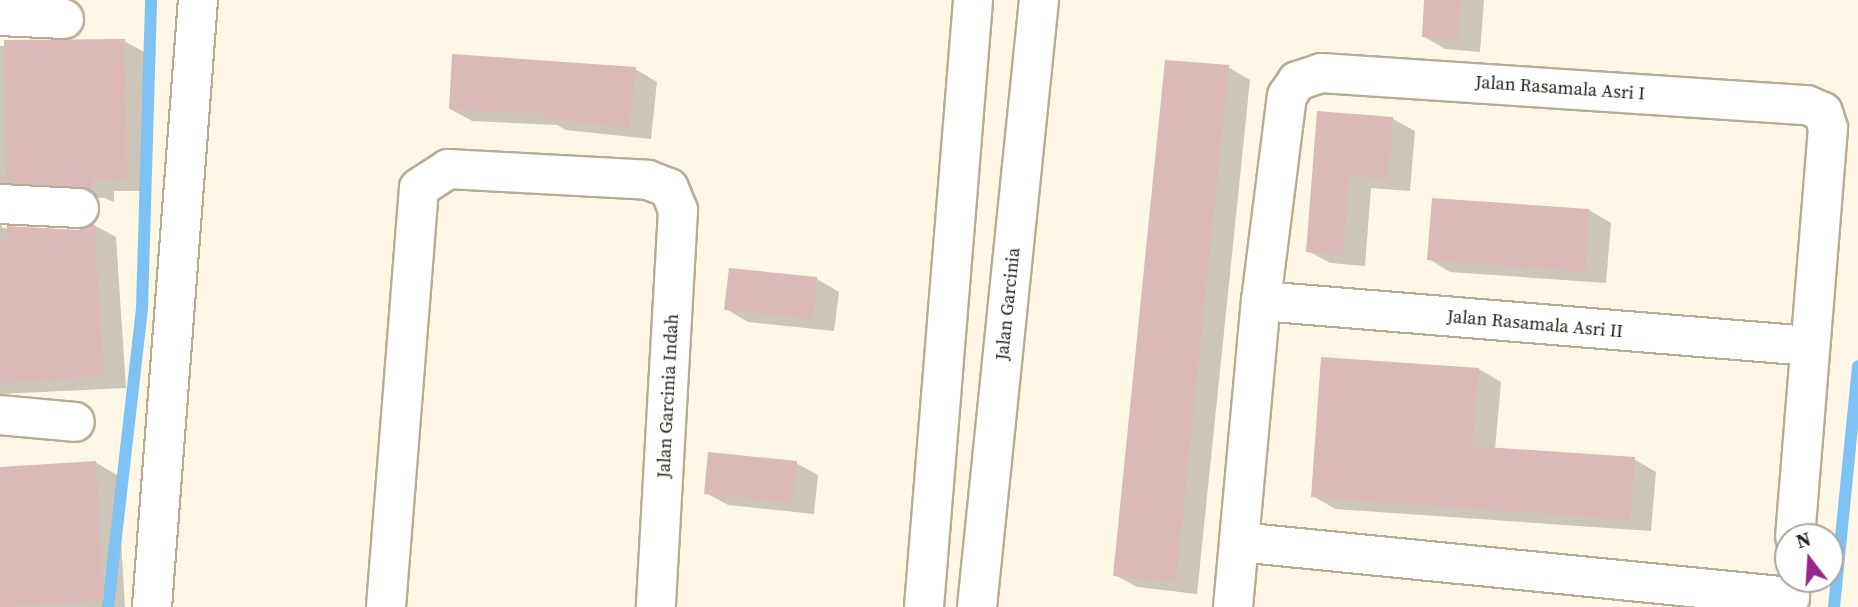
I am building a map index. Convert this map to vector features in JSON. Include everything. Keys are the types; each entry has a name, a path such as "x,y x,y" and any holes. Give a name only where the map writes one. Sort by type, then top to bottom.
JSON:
{"street":[{"path":"152,607 198,0"},
{"path":"924,607 973,0"},
{"name":"Jalan Garcinia","path":"977,607 1039,0"},
{"path":"0,16 64,19"},
{"name":"Jalan Rasamala Asri I","path":"1261,301 1287,96 1297,80 1321,72 1807,105 1823,113 1828,128 1809,346"},
{"name":"Jalan Garcinia Indah","path":"386,607 419,188 448,169 648,180 669,188 678,210 656,607"},
{"path":"0,204 79,208"},
{"path":"1233,607 1261,301"},
{"name":"Jalan Rasamala Asri II","path":"1261,301 1809,346"},
{"path":"1796,523 1809,346"},
{"path":"0,415 75,422"},
{"path":"1239,542 1790,594"}],"building":[{"path":"1424,0 1461,0 1458,40 1422,37"},
{"path":"125,39 127,179 92,180 93,192 80,186 6,182 4,40"},
{"path":"452,54 636,67 629,128 542,118 543,114 449,109"},
{"path":"1165,60 1229,65 1176,582 1113,576"},
{"path":"1317,111 1393,117 1388,180 1349,176 1343,255 1306,252"},
{"path":"1432,198 1589,209 1585,272 1427,260"},
{"path":"94,223 104,376 0,383 0,242 7,242 7,226 78,230"},
{"path":"729,268 817,277 813,319 724,310"},
{"path":"1321,357 1479,368 1472,446 1635,457 1630,520 1311,497"},
{"path":"708,452 797,461 792,503 704,494"},
{"path":"96,461 104,601 0,607 0,467"}],"waterway":[{"path":"108,607 142,307 151,0"},
{"path":"1834,607 1858,366"}]}
